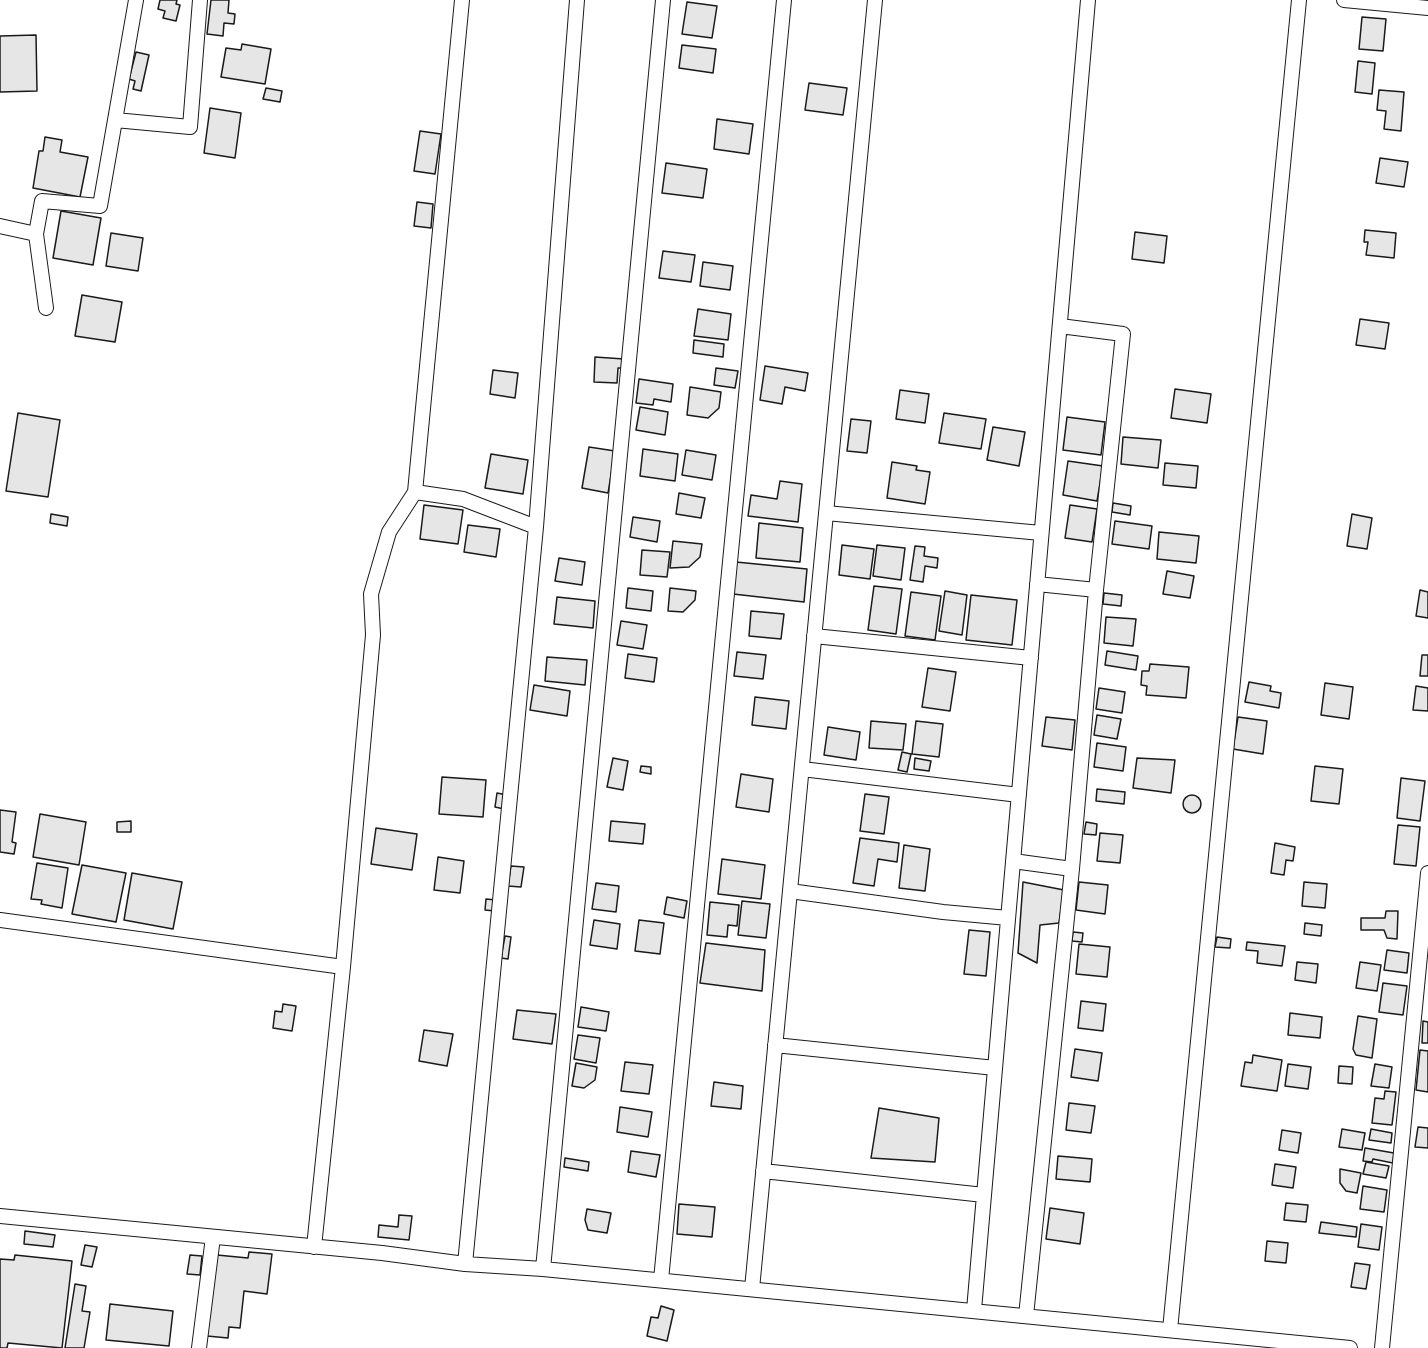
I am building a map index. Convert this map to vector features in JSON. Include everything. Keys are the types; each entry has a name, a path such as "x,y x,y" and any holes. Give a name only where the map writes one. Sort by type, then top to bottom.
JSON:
{"street":[{"path":"46,308 36,234 42,201 100,206 136,0"},
{"path":"115,120 190,128 200,0"},
{"path":"314,1247 343,967 373,635 372,594 389,532 415,492 462,0"},
{"path":"465,1264 536,527 577,0"},
{"path":"543,1269 663,0"},
{"path":"661,1280 784,0"},
{"path":"752,1289 875,0"},
{"path":"974,1311 1088,0"},
{"path":"1170,1330 1299,0"},
{"path":"1344,0 1428,8"},
{"path":"0,226 36,234"},
{"path":"1026,1316 1072,869 1096,590 1123,334 1060,326"},
{"path":"415,492 463,500 536,527"},
{"path":"826,513 1041,533"},
{"path":"1037,584 1096,590"},
{"path":"814,636 1030,658"},
{"path":"802,769 1018,795"},
{"path":"1013,861 1072,869"},
{"path":"1382,1348 1428,873"},
{"path":"790,891 943,912 1008,918"},
{"path":"0,920 343,967"},
{"path":"775,1045 995,1068"},
{"path":"763,1171 984,1195"},
{"path":"0,1216 465,1264 661,1280 1350,1348"},
{"path":"200,1348 213,1237"}],"building":[{"path":"160,0 177,0 176,4 180,5 176,21 163,18 165,11 158,9"},
{"path":"211,0 229,0 228,13 235,14 234,24 224,23 223,36 207,34"},
{"path":"687,2 717,6 712,38 682,34"},
{"path":"1362,17 1386,19 1383,51 1359,49"},
{"path":"36,35 37,91 0,92 0,36"},
{"path":"242,44 271,49 265,84 221,77 226,48 241,50"},
{"path":"682,45 716,49 713,73 679,68"},
{"path":"136,52 149,55 141,91 133,89 135,81 129,79"},
{"path":"1358,61 1375,63 1372,94 1355,92"},
{"path":"809,83 847,88 843,115 805,110"},
{"path":"266,88 282,91 280,102 263,99"},
{"path":"1379,90 1404,92 1401,131 1384,129 1386,111 1377,110"},
{"path":"210,108 241,113 235,158 204,153"},
{"path":"717,119 753,124 749,154 714,149"},
{"path":"420,131 441,134 435,174 414,171"},
{"path":"45,137 62,140 60,152 88,157 80,197 33,188 39,151 43,151"},
{"path":"1380,158 1408,162 1404,187 1376,183"},
{"path":"666,163 707,169 703,198 662,193"},
{"path":"417,202 433,204 431,228 414,226"},
{"path":"61,211 101,218 93,265 53,258"},
{"path":"1365,230 1396,233 1394,258 1366,255 1368,242 1364,242"},
{"path":"1135,232 1167,236 1164,263 1132,259"},
{"path":"111,233 143,238 138,271 106,266"},
{"path":"663,251 695,255 691,282 659,278"},
{"path":"703,262 733,266 730,290 700,286"},
{"path":"82,295 122,302 115,342 75,336"},
{"path":"698,309 731,314 728,340 694,336"},
{"path":"1360,319 1389,323 1385,349 1356,345"},
{"path":"694,340 724,344 723,357 693,353"},
{"path":"595,357 624,359 623,368 618,368 617,383 594,382"},
{"path":"765,366 808,373 805,391 785,387 782,404 760,400"},
{"path":"716,368 738,371 735,388 714,385"},
{"path":"493,370 518,373 515,398 490,394"},
{"path":"639,379 673,384 671,402 654,399 653,405 636,403"},
{"path":"690,387 721,392 719,408 708,418 687,415"},
{"path":"1175,389 1211,394 1207,423 1171,418"},
{"path":"900,390 929,394 925,423 896,419"},
{"path":"640,407 668,412 665,435 636,430"},
{"path":"18,413 60,420 48,497 6,491"},
{"path":"944,413 986,419 981,449 939,443"},
{"path":"1067,417 1105,422 1101,455 1063,450"},
{"path":"851,419 871,421 867,453 847,451"},
{"path":"993,427 1025,432 1019,466 987,460"},
{"path":"1123,437 1161,440 1158,468 1121,464"},
{"path":"589,447 615,451 608,493 582,488"},
{"path":"643,449 678,454 675,481 640,476"},
{"path":"686,450 716,455 712,480 682,475"},
{"path":"491,454 528,460 523,494 485,488"},
{"path":"1068,461 1103,466 1097,501 1063,495"},
{"path":"892,462 917,466 916,470 930,472 925,504 887,498"},
{"path":"1165,463 1198,466 1196,488 1163,485"},
{"path":"780,481 802,484 798,522 748,516 751,495 777,499"},
{"path":"679,493 705,498 701,518 676,514"},
{"path":"1113,503 1131,506 1130,515 1112,512"},
{"path":"424,505 463,510 458,544 420,539"},
{"path":"1070,505 1097,509 1092,542 1065,538"},
{"path":"51,514 68,517 67,526 50,523"},
{"path":"1352,514 1372,518 1367,549 1347,546"},
{"path":"633,517 660,521 657,542 630,537"},
{"path":"1115,521 1152,526 1149,549 1112,544"},
{"path":"759,523 803,528 800,562 756,558"},
{"path":"468,525 500,529 496,557 464,552"},
{"path":"1159,532 1199,536 1196,563 1157,559"},
{"path":"673,541 702,544 700,557 689,567 670,568"},
{"path":"842,545 874,549 870,579 839,575"},
{"path":"877,545 905,548 901,580 873,576"},
{"path":"915,546 925,547 924,556 938,558 937,568 925,566 923,582 910,580"},
{"path":"642,550 670,552 667,577 640,575"},
{"path":"559,558 585,562 582,585 555,581"},
{"path":"736,562 807,569 804,602 733,594"},
{"path":"1167,571 1194,576 1190,598 1163,594"},
{"path":"874,586 902,589 896,634 868,630"},
{"path":"628,588 653,591 651,611 626,608"},
{"path":"670,588 696,591 695,600 683,612 668,611"},
{"path":"1420,590 1428,592 1428,618 1416,616"},
{"path":"945,591 967,595 962,635 939,631"},
{"path":"911,592 941,596 935,640 905,636"},
{"path":"1104,593 1122,595 1121,606 1103,604"},
{"path":"971,595 1017,600 1012,645 966,640"},
{"path":"557,597 595,601 593,628 554,624"},
{"path":"751,611 784,614 781,639 749,636"},
{"path":"1106,617 1136,619 1133,646 1104,643"},
{"path":"621,621 647,625 643,649 617,645"},
{"path":"1107,651 1138,656 1136,670 1105,665"},
{"path":"737,652 766,655 763,679 734,676"},
{"path":"628,654 657,658 654,682 625,678"},
{"path":"1422,655 1428,655 1428,676 1420,676"},
{"path":"547,657 587,660 585,685 545,681"},
{"path":"1150,664 1189,667 1186,698 1146,695 1147,686 1141,685 1142,671 1149,671"},
{"path":"928,668 956,672 950,711 922,707"},
{"path":"1249,682 1271,686 1270,691 1281,693 1279,708 1245,702"},
{"path":"1325,683 1353,687 1349,719 1321,715"},
{"path":"534,685 570,691 567,716 530,710"},
{"path":"1416,686 1428,688 1428,711 1413,710"},
{"path":"1099,688 1125,692 1122,713 1096,709"},
{"path":"755,697 789,701 786,729 752,725"},
{"path":"1097,715 1121,719 1117,739 1094,735"},
{"path":"1046,717 1075,720 1072,750 1042,746"},
{"path":"1238,717 1267,721 1263,754 1233,749"},
{"path":"871,721 906,724 903,750 869,748"},
{"path":"916,721 943,724 939,757 912,754"},
{"path":"828,727 860,732 856,760 824,755"},
{"path":"1097,743 1126,747 1123,771 1094,767"},
{"path":"902,752 911,754 907,772 898,770"},
{"path":"613,758 628,761 623,790 607,787"},
{"path":"915,758 931,761 929,771 914,769"},
{"path":"1137,758 1175,760 1171,793 1133,788"},
{"path":"641,766 651,767 651,774 640,772"},
{"path":"1315,766 1343,769 1339,804 1311,801"},
{"path":"741,774 773,779 769,812 736,807"},
{"path":"442,777 486,780 483,817 439,814"},
{"path":"1401,778 1425,781 1420,821 1397,818"},
{"path":"1097,789 1125,792 1124,804 1096,801"},
{"path":"497,793 507,795 504,809 495,807"},
{"path":"865,794 889,797 884,834 860,831"},
{"path":"1192,795 1198,798 1201,804 1198,810 1192,813 1186,810 1183,804 1186,798"},
{"path":"0,810 16,812 12,842 16,843 14,854 0,852"},
{"path":"40,814 86,822 79,865 33,857"},
{"path":"131,821 131,832 117,832 117,822"},
{"path":"611,821 645,824 643,844 609,841"},
{"path":"1086,822 1097,824 1096,835 1084,834"},
{"path":"1398,825 1420,827 1416,866 1394,864"},
{"path":"376,828 417,834 412,870 371,864"},
{"path":"1100,833 1123,835 1120,863 1097,861"},
{"path":"860,838 899,843 897,862 878,859 874,886 853,883"},
{"path":"1275,843 1295,847 1293,861 1286,860 1284,875 1271,873"},
{"path":"904,845 930,849 925,891 899,888"},
{"path":"438,857 464,861 460,893 434,890"},
{"path":"722,859 765,865 761,899 718,894"},
{"path":"37,863 68,868 62,908 41,904 42,900 31,899"},
{"path":"82,865 126,873 116,922 72,914"},
{"path":"511,866 524,867 521,887 508,886"},
{"path":"132,873 182,882 173,929 124,920"},
{"path":"1023,882 1064,890 1059,923 1040,925 1037,963 1018,953"},
{"path":"1079,882 1108,885 1105,914 1076,910"},
{"path":"1304,882 1327,884 1325,908 1302,906"},
{"path":"596,883 619,886 616,912 592,909"},
{"path":"667,897 687,901 684,918 664,914"},
{"path":"486,899 496,900 495,911 485,910"},
{"path":"742,901 770,904 766,938 738,935"},
{"path":"710,902 739,905 737,926 728,925 727,937 707,935"},
{"path":"1386,911 1398,911 1397,939 1387,938 1384,930 1361,930 1361,918 1385,918"},
{"path":"594,920 620,924 617,949 590,945"},
{"path":"639,920 664,923 660,954 635,951"},
{"path":"1305,923 1322,925 1321,936 1304,934"},
{"path":"969,930 990,932 986,976 964,974"},
{"path":"1073,932 1083,933 1082,942 1072,941"},
{"path":"505,936 511,937 508,959 501,958"},
{"path":"1217,937 1231,939 1230,948 1215,947"},
{"path":"1247,942 1285,946 1282,966 1257,963 1258,951 1246,950"},
{"path":"706,943 765,950 762,991 700,983"},
{"path":"1079,944 1110,947 1107,977 1076,974"},
{"path":"1387,950 1409,953 1407,973 1384,970"},
{"path":"1297,962 1318,964 1316,983 1295,980"},
{"path":"1360,962 1381,965 1377,991 1356,988"},
{"path":"1383,983 1407,986 1403,1015 1379,1012"},
{"path":"1081,1001 1106,1004 1103,1031 1078,1028"},
{"path":"283,1004 296,1006 292,1031 273,1028 275,1011 282,1012"},
{"path":"581,1007 609,1012 606,1031 578,1027"},
{"path":"517,1010 556,1014 552,1044 513,1039"},
{"path":"1290,1013 1322,1017 1320,1038 1288,1035"},
{"path":"1358,1016 1377,1019 1372,1058 1356,1055 1353,1049"},
{"path":"1423,1021 1428,1022 1428,1043 1422,1043"},
{"path":"424,1030 453,1034 447,1066 419,1061"},
{"path":"578,1035 600,1038 596,1063 574,1059"},
{"path":"1075,1049 1102,1053 1098,1081 1071,1077"},
{"path":"1420,1050 1428,1051 1428,1092 1416,1090"},
{"path":"1253,1055 1282,1060 1277,1091 1241,1086 1245,1062 1252,1063"},
{"path":"625,1062 653,1065 649,1094 621,1091"},
{"path":"576,1063 597,1067 595,1080 584,1088 572,1086"},
{"path":"1288,1064 1311,1067 1308,1089 1285,1086"},
{"path":"1375,1064 1392,1067 1389,1088 1371,1086"},
{"path":"1339,1066 1353,1067 1352,1084 1338,1083"},
{"path":"714,1082 743,1086 741,1109 711,1106"},
{"path":"1385,1091 1396,1092 1392,1125 1372,1123 1375,1098 1384,1099"},
{"path":"1069,1103 1095,1106 1091,1133 1066,1130"},
{"path":"620,1107 652,1112 648,1137 617,1132"},
{"path":"879,1108 939,1118 935,1162 871,1158"},
{"path":"1418,1127 1428,1128 1428,1148 1415,1147"},
{"path":"1342,1129 1365,1133 1362,1150 1339,1147"},
{"path":"1371,1129 1392,1133 1391,1143 1369,1140"},
{"path":"1282,1130 1301,1133 1298,1153 1279,1150"},
{"path":"1365,1148 1394,1153 1393,1163 1373,1159 1372,1162 1363,1161"},
{"path":"631,1151 660,1155 656,1177 628,1172"},
{"path":"1058,1156 1092,1159 1090,1182 1056,1179"},
{"path":"565,1158 589,1162 588,1171 564,1167"},
{"path":"1366,1162 1389,1166 1386,1178 1363,1174"},
{"path":"1275,1164 1296,1167 1293,1188 1272,1185"},
{"path":"1340,1169 1361,1173 1357,1193 1346,1191 1340,1183"},
{"path":"1363,1186 1387,1190 1384,1212 1360,1209"},
{"path":"1286,1203 1308,1205 1306,1222 1284,1220"},
{"path":"679,1204 715,1207 712,1237 677,1234"},
{"path":"1050,1208 1084,1213 1080,1244 1046,1239"},
{"path":"587,1209 611,1213 607,1233 588,1230 585,1220"},
{"path":"399,1215 412,1216 409,1240 378,1237 379,1225 398,1227"},
{"path":"1321,1222 1357,1227 1356,1237 1319,1233"},
{"path":"1361,1224 1382,1227 1379,1250 1358,1247"},
{"path":"25,1231 55,1235 53,1247 24,1244"},
{"path":"1267,1241 1288,1243 1286,1263 1265,1261"},
{"path":"85,1245 97,1247 92,1267 81,1265"},
{"path":"249,1252 272,1254 267,1294 244,1291 240,1328 229,1327 228,1338 207,1336 217,1255 248,1258"},
{"path":"15,1255 72,1261 62,1348 8,1343 7,1348 0,1348 0,1259 14,1260"},
{"path":"190,1255 202,1256 200,1275 187,1274"},
{"path":"1355,1263 1370,1265 1366,1289 1351,1287"},
{"path":"75,1284 86,1286 82,1311 90,1312 84,1348 65,1348"},
{"path":"110,1304 173,1311 169,1346 106,1340"},
{"path":"661,1306 674,1310 667,1341 647,1336 651,1317 658,1318"}]}
